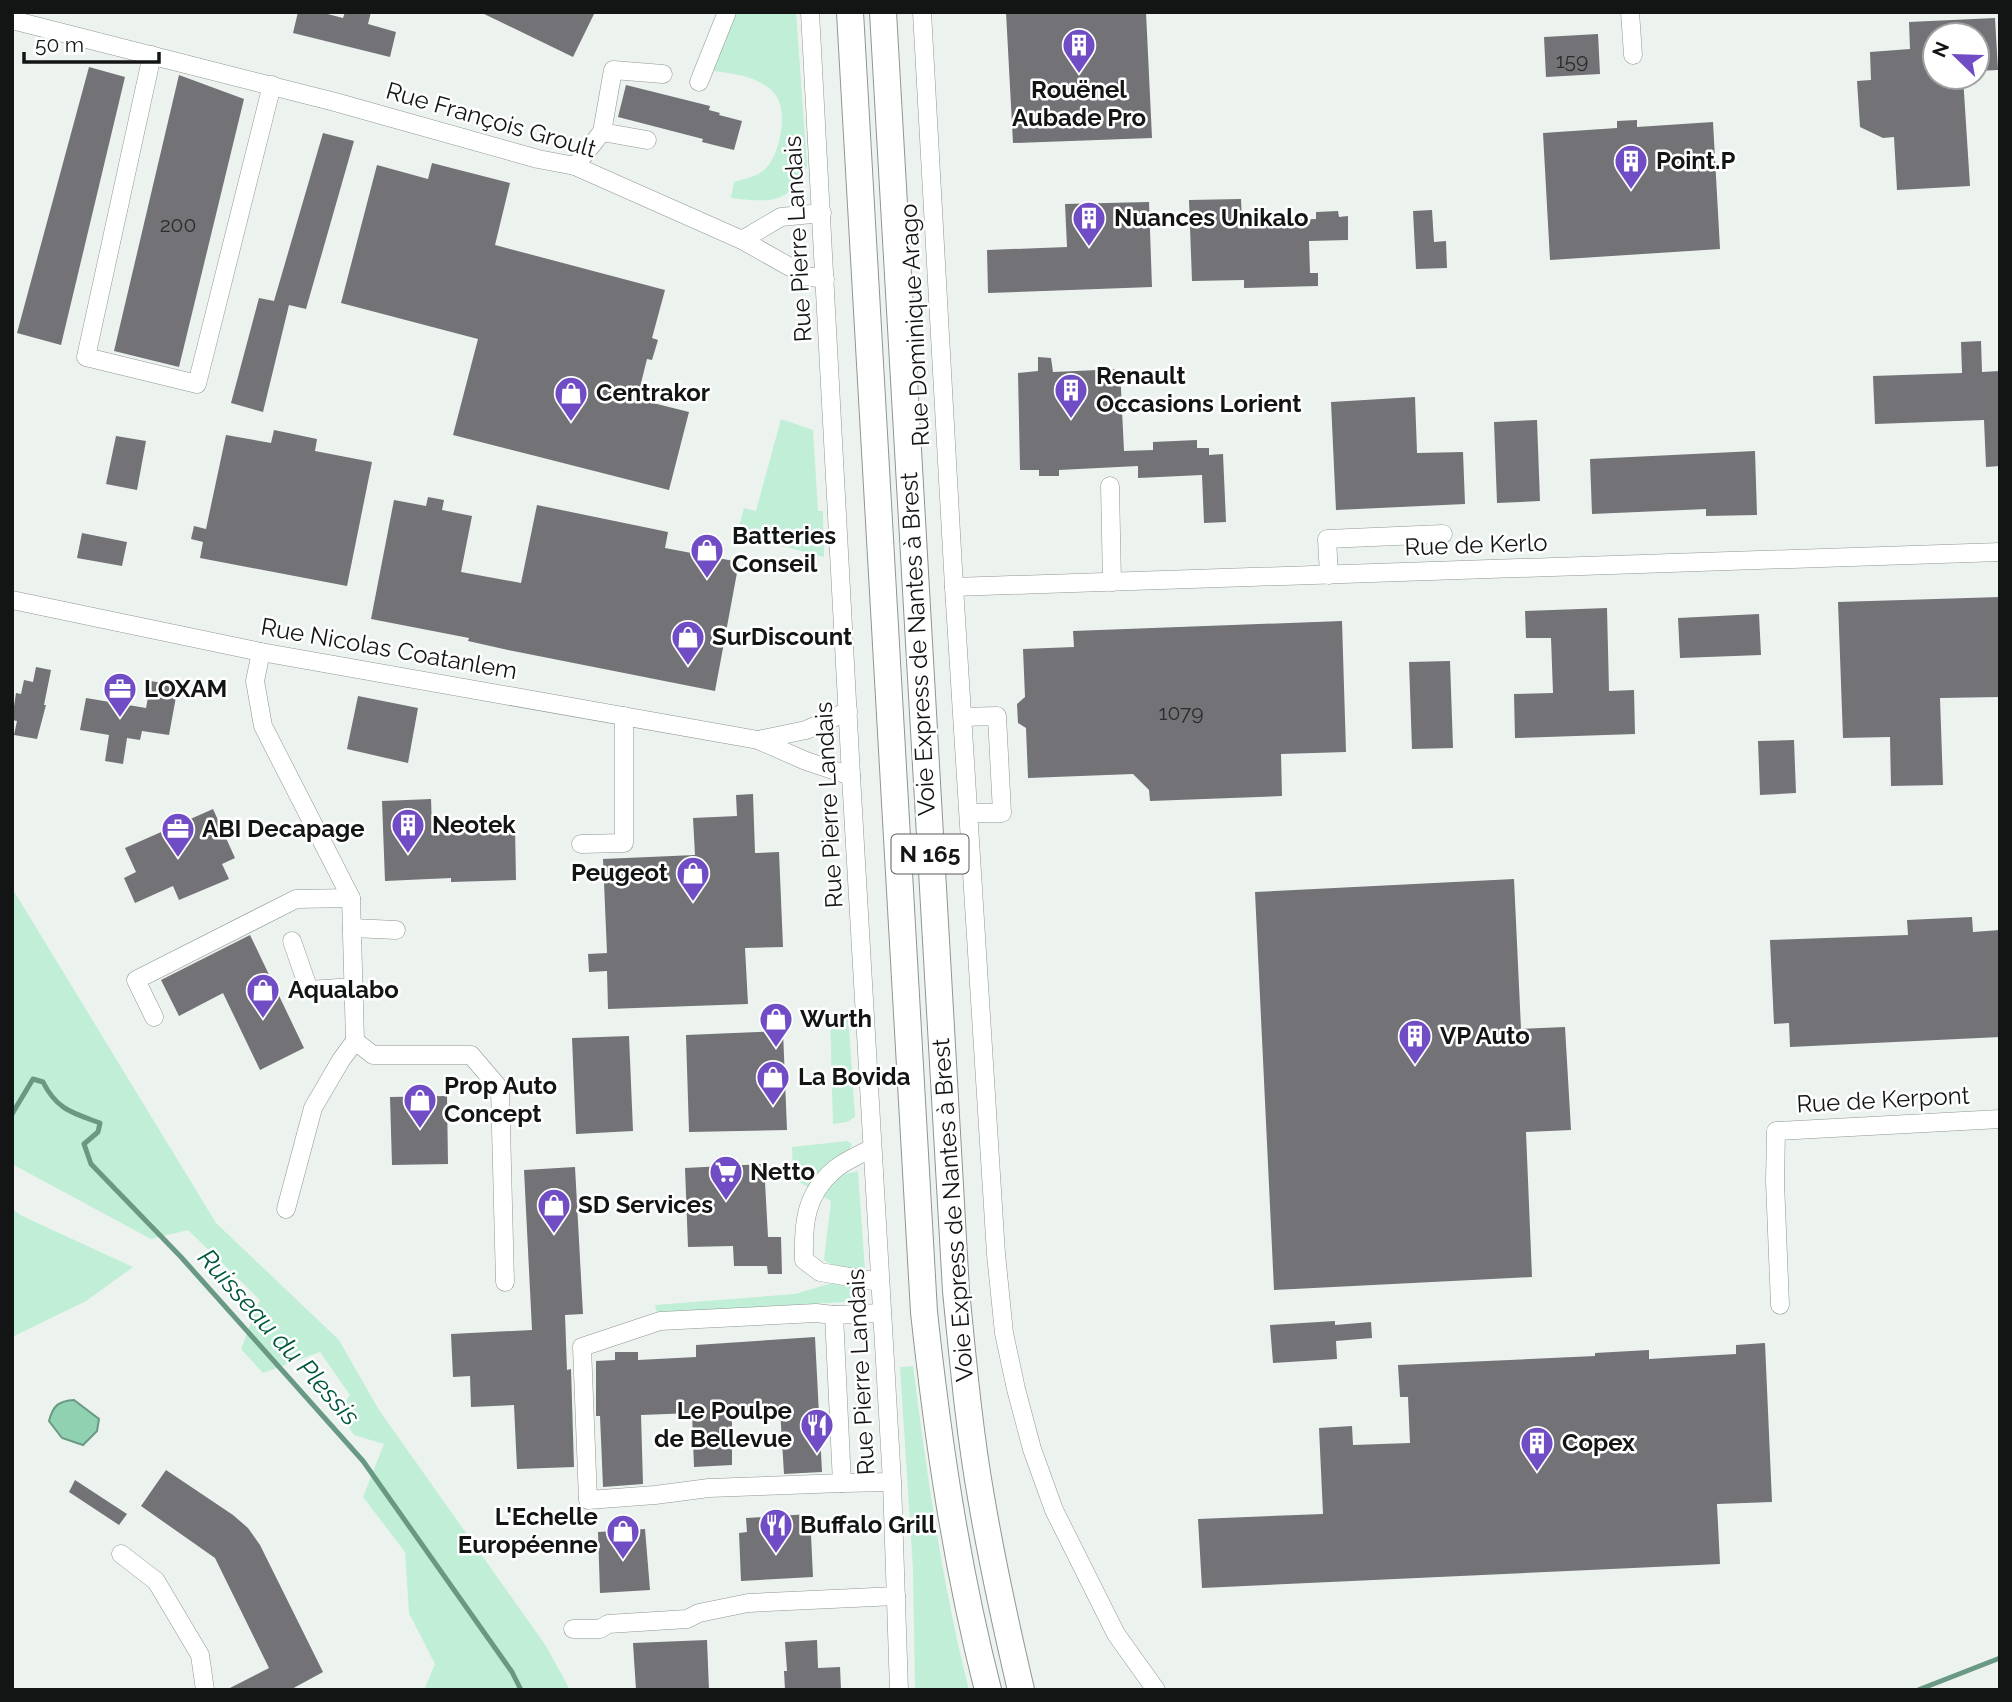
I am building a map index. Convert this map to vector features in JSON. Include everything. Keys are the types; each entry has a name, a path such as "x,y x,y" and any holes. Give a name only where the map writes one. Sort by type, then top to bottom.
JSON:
{"highway":[{"name":"Voie Express de Nantes à Brest","path":"850,12 924,1312 936,1424 952,1525 972,1627 988,1690"},
{"name":"Voie Express de Nantes à Brest","path":"883,12 956,1291 966,1392 981,1496 999,1598 1021,1690"}],"street":[{"path":"699,82 727,12"},
{"name":"Rue Pierre Landais","path":"810,12 892,1482 899,1690"},
{"name":"Rue Dominique Arago","path":"922,12 954,587 996,1254 1004,1333 1032,1449 1054,1510 1116,1634 1156,1690"},
{"path":"1630,12 1633,55"},
{"name":"Rue François Groult","path":"12,20 272,85 538,159 575,166 742,240 806,276 825,279"},
{"path":"161,57 86,357 197,384 272,85"},
{"path":"575,166 603,132 613,70 663,74"},
{"path":"603,132 647,140"},
{"path":"742,240 781,218 822,213"},
{"path":"1110,486 1112,582"},
{"path":"1329,575 1327,539 1443,534"},
{"name":"Rue de Kerlo","path":"954,587 2000,552"},
{"name":"Rue Nicolas Coatanlem","path":"12,600 261,652 758,740 806,761 851,776"},
{"path":"261,652 255,681 263,726 351,898 355,1041 313,1108 286,1209"},
{"name":"Rue Nicolas Coatanlem","path":"758,740 806,730 848,711"},
{"path":"581,844 624,843 624,716"},
{"path":"963,717 997,716 1002,813 969,813"},
{"path":"154,1017 136,980 296,900 351,898"},
{"path":"352,928 396,930"},
{"path":"292,942 309,990 354,987"},
{"path":"355,1041 373,1055 471,1055 500,1090 505,1282"},
{"name":"Rue de Kerpont","path":"1780,1305 1775,1182 1776,1131 2000,1119"},
{"path":"872,1148 835,1168 814,1193 803,1227 804,1260 820,1272 880,1282"},
{"path":"882,1313 817,1313 660,1321 582,1346 588,1500 709,1488 892,1482"},
{"path":"834,1315 842,1483"},
{"path":"121,1554 156,1581 200,1655 205,1690"},
{"path":"573,1629 600,1629 608,1624 687,1619 699,1613 748,1602 896,1596"}],"shaded area":[{"path":"735,12 796,12 807,166 800,179 785,195 767,200 731,198 734,182 750,178 764,170 774,155 781,134 779,102 775,94 753,79 709,70"},
{"path":"781,419 813,430 818,511 823,511 824,557 737,534 744,508 756,511"},
{"path":"12,888 216,1223 339,1340 379,1410 546,1646 570,1690 424,1690 435,1664 409,1613 405,1552 363,1497 384,1444 354,1435 339,1412 350,1395 320,1352 263,1373 241,1349 260,1300 188,1230 151,1239 12,1164"},
{"path":"848,1012 855,1117 847,1122 833,1124 830,1013"},
{"path":"847,1141 852,1144 849,1150 832,1160 809,1188 793,1178 792,1147"},
{"path":"858,1171 865,1270 849,1271 824,1260 831,1201 822,1196 834,1177"},
{"path":"12,1209 133,1267 86,1301 12,1337"},
{"path":"836,1282 852,1283 866,1290 865,1298 857,1306 844,1302 659,1313 655,1305 795,1294"},
{"path":"913,1366 943,1569 969,1690 915,1690 913,1569 900,1367"},
{"path":"74,1400 99,1419 97,1431 83,1445 62,1438 49,1421 57,1405"}],"building":[{"path":"298,12 320,12 343,18 345,12 371,12 368,24 396,32 390,57 293,33"},
{"path":"480,12 595,12 573,57"},
{"name":"Rouënel Aubade Pro","path":"1006,12 1146,12 1152,138 1013,143"},
{"path":"1995,18 1998,70 1991,70 1991,21 1930,21"},
{"path":"1921,21 1921,91 1964,91 1970,186 1897,190 1894,137 1883,138 1860,127 1857,81 1871,80 1870,52 1910,49 1909,22"},
{"path":"1598,34 1600,74 1546,77 1544,37"},
{"path":"89,67 125,77 61,345 17,333"},
{"path":"179,75 244,99 179,367 114,351"},
{"path":"626,85 710,106 709,110 720,113 719,115 742,121 734,150 618,117"},
{"name":"Point.P","path":"1637,120 1637,127 1713,122 1720,249 1550,260 1543,133 1617,128 1617,121"},
{"path":"323,133 354,141 306,309 289,305 263,412 231,403 259,298 274,301"},
{"path":"432,163 510,183 495,245 665,290 652,338 658,340 652,360 647,359 637,399 689,412 669,490 453,435 478,339 341,303 377,165 428,179"},
{"path":"1241,199 1242,222 1316,219 1316,212 1338,211 1339,217 1348,216 1348,240 1309,241 1310,273 1318,273 1318,286 1244,288 1244,280 1192,281 1189,200"},
{"name":"Nuances Unikalo","path":"1149,202 1152,287 988,293 987,250 1067,247 1065,204"},
{"path":"1432,210 1434,242 1446,241 1447,268 1416,269 1413,211"},
{"path":"1981,341 1982,372 2000,371 2000,466 1986,467 1984,420 1875,424 1873,376 1962,373 1961,342"},
{"name":"Renault Occasions Lorient","path":"1038,357 1051,358 1053,372 1120,369 1124,451 1153,450 1153,442 1197,440 1197,448 1209,448 1209,455 1223,454 1226,522 1204,523 1202,475 1138,478 1138,466 1059,470 1059,476 1039,476 1039,470 1020,470 1018,373 1038,371"},
{"path":"1415,397 1417,453 1463,452 1465,504 1336,510 1331,402"},
{"path":"1537,420 1540,501 1497,503 1494,422"},
{"path":"274,430 317,439 315,451 372,462 347,586 200,558 203,542 191,539 194,526 206,529 226,435 271,443"},
{"path":"116,436 146,441 137,490 106,484"},
{"path":"1755,451 1757,515 1706,516 1706,509 1592,514 1590,459"},
{"path":"428,497 444,500 442,510 472,516 461,572 521,583 537,505 668,532 665,548 739,562 715,691 508,650 468,641 469,638 371,619 394,500 426,506"},
{"path":"82,533 127,542 122,566 77,558"},
{"path":"2000,597 2000,697 1940,698 1943,785 1891,786 1890,737 1843,738 1838,602"},
{"path":"1607,608 1609,691 1634,690 1635,734 1515,738 1514,694 1553,693 1551,638 1526,638 1525,611"},
{"path":"1759,614 1761,655 1680,658 1678,618"},
{"path":"1342,621 1346,752 1281,754 1282,796 1150,801 1149,790 1133,774 1028,778 1026,728 1018,723 1017,704 1025,697 1023,649 1074,647 1073,631"},
{"path":"1450,661 1453,748 1412,749 1409,662"},
{"path":"36,667 51,670 37,739 14,735 17,721 12,720 16,693 21,694 24,680 33,682"},
{"path":"151,681 178,686 169,735 142,731 140,740 127,738 123,764 105,761 109,735 80,730 86,698 146,708"},
{"path":"358,696 418,708 408,763 347,749"},
{"path":"1794,740 1796,793 1760,795 1758,741"},
{"name":"Peugeot","path":"753,794 755,853 779,852 783,947 745,948 748,1004 608,1009 607,971 589,972 588,954 607,953 603,859 695,855 693,818 737,816 736,795"},
{"path":"431,799 432,828 515,827 516,880 451,882 451,878 385,881 382,801"},
{"path":"213,809 235,858 222,864 229,879 179,900 173,886 135,903 124,878 136,872 125,848"},
{"name":"VP Auto","path":"1514,879 1521,1029 1565,1027 1571,1130 1526,1132 1532,1277 1274,1290 1255,892"},
{"path":"1972,917 1973,932 2000,930 2000,1037 1790,1047 1789,1023 1774,1024 1770,940 1908,935 1907,920"},
{"path":"250,935 304,1048 260,1070 223,993 179,1016 161,980"},
{"path":"783,1031 787,1130 689,1132 686,1035"},
{"path":"629,1036 633,1131 576,1134 572,1038"},
{"path":"447,1096 448,1164 392,1165 390,1097"},
{"name":"Netto","path":"764,1164 768,1237 781,1237 782,1274 768,1274 767,1266 734,1266 733,1246 688,1247 685,1168"},
{"path":"575,1167 583,1314 565,1315 567,1370 571,1369 574,1467 517,1469 514,1405 471,1407 470,1376 453,1377 451,1334 532,1330 524,1170"},
{"path":"1335,1321 1335,1325 1371,1322 1372,1338 1336,1341 1337,1359 1273,1363 1270,1325"},
{"path":"815,1337 822,1472 784,1474 780,1409 732,1411 732,1465 694,1467 692,1413 641,1415 643,1484 603,1487 600,1416 596,1416 596,1361 615,1360 615,1352 638,1352 638,1360 696,1357 696,1345"},
{"name":"Copex","path":"1765,1343 1772,1502 1717,1504 1720,1564 1202,1588 1198,1519 1323,1514 1319,1428 1352,1426 1353,1445 1410,1443 1408,1397 1400,1397 1398,1365 1595,1356 1595,1353 1649,1350 1649,1359 1736,1354 1736,1345"},
{"path":"166,1470 248,1528 260,1545 323,1672 290,1690 226,1690 269,1668 215,1558 141,1506"},
{"path":"75,1480 127,1514 119,1525 69,1492"},
{"name":"Buffalo Grill","path":"810,1514 813,1577 741,1581 739,1533 747,1532 746,1518"},
{"name":"L'Echelle Européenne","path":"645,1529 650,1590 600,1593 598,1532"},
{"path":"707,1640 709,1690 636,1690 633,1643"},
{"path":"817,1640 818,1668 840,1667 841,1690 785,1690 785,1642"}],"waterway":[{"name":"Ruisseau du Plessis","path":"12,1114 33,1079 43,1082 60,1105 100,1123 98,1132 84,1144 91,1164 181,1257 363,1461 512,1672 521,1690"},
{"name":"Ruisseau du Plessis","path":"1918,1690 2000,1658"}],"place":[{"name":"Rouënel Aubade Pro","path":"1079,75"},
{"name":"Point.P","path":"1631,191"},
{"name":"Nuances Unikalo","path":"1089,248"},
{"name":"Renault Occasions Lorient","path":"1071,420"},
{"name":"Centrakor","path":"571,423"},
{"name":"Batteries Conseil","path":"707,580"},
{"name":"SurDiscount","path":"688,667"},
{"name":"LOXAM","path":"120,719"},
{"name":"Neotek","path":"408,855"},
{"name":"ABI Decapage","path":"178,859"},
{"name":"Peugeot","path":"693,903"},
{"name":"Aqualabo","path":"263,1020"},
{"name":"Wurth","path":"776,1049"},
{"name":"VP Auto","path":"1415,1066"},
{"name":"La Bovida","path":"773,1107"},
{"name":"Prop Auto Concept","path":"420,1130"},
{"name":"Netto","path":"726,1202"},
{"name":"SD Services","path":"554,1235"},
{"name":"Le Poulpe de Bellevue","path":"817,1455"},
{"name":"Copex","path":"1537,1473"},
{"name":"Buffalo Grill","path":"776,1555"},
{"name":"L'Echelle Européenne","path":"623,1561"}]}
